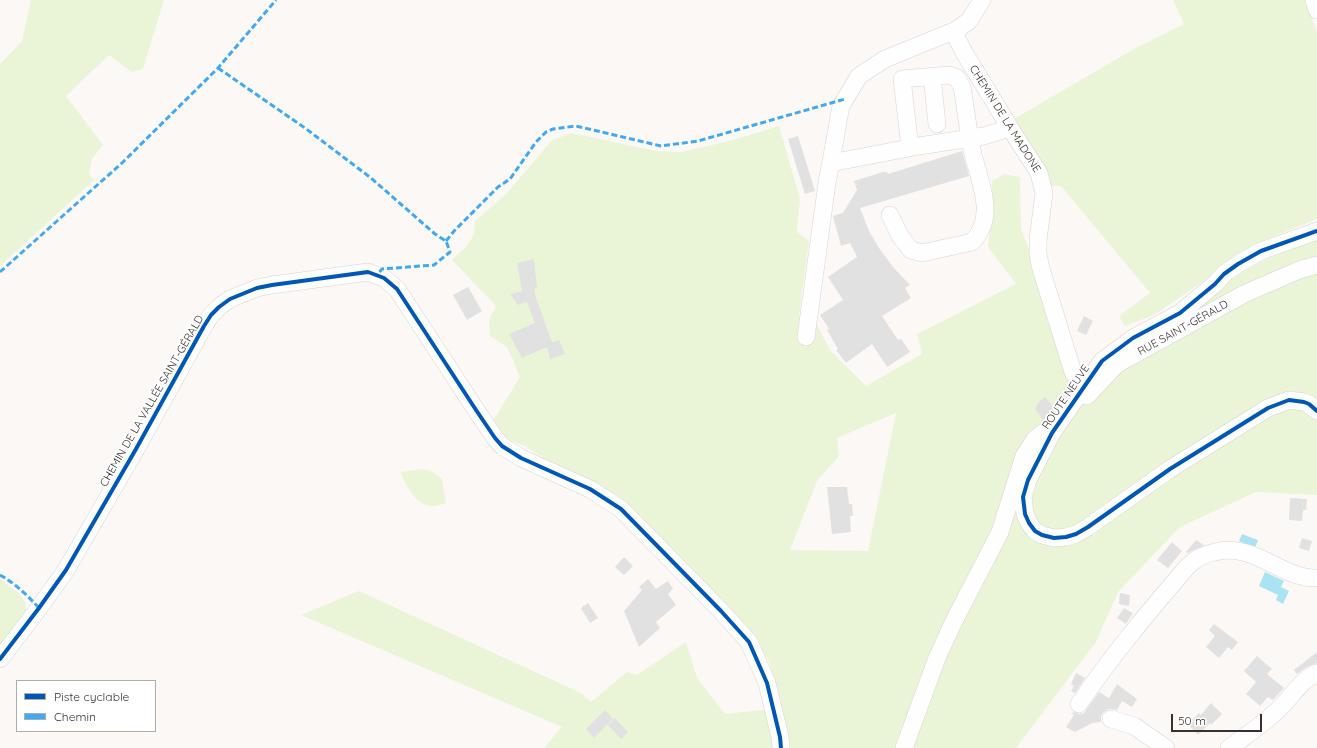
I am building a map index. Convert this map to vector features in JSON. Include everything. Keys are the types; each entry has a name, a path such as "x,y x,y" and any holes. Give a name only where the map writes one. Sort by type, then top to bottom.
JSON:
{"street":[{"path":"806,337 830,163 841,106 859,76 885,59 956,30 969,21 982,0"},
{"path":"1314,0 1317,10"},
{"name":"CHEMIN DE LA MADONE","path":"956,30 957,39 965,54 1039,173 1044,193 1038,240 1038,254 1041,269 1073,372 1083,387"},
{"path":"890,215 900,236 911,250 922,254 972,242 984,221 986,205 982,182 973,154 962,87 957,78 949,75 902,79 910,148"},
{"path":"932,76 937,124"},
{"path":"830,163 984,136 1010,128"},
{"name":"ROUTE NEUVE","path":"1317,231 1261,251 1238,264 1224,274 1215,284 1180,313 1133,338 1106,357 1083,387 1052,433 1041,453 1028,480 1023,497 1025,514 1029,523 1042,535 1054,538 1076,534 1170,469 1268,408 1289,400 1310,404 1317,411"},
{"name":"RUE SAINT-GÉRALD","path":"1064,416 1090,394 1117,364 1244,294 1299,270 1317,265"},
{"name":"CHEMIN DE LA VALLÉE SAINT-GÉRALD","path":"0,659 44,602 66,570 136,449 204,326 219,307 257,288 368,272 384,278 397,289 476,410 502,446 521,458 590,488 621,510 750,642 766,683 780,737 781,748"},
{"path":"904,748 937,658 953,623 1000,532 1024,456 1035,439 1064,416"},
{"path":"1079,704 1094,681 1131,632 1193,560 1200,556 1219,551 1240,550 1297,575 1317,578"},
{"path":"1229,748 1280,708 1300,686 1313,674 1317,673"},
{"path":"1111,719 1134,726 1166,748"}],"green space":[{"path":"31,0 164,0 143,69 132,72 109,55 66,96 103,145 92,159 89,174 94,180 0,266 0,64 22,41"},
{"path":"1173,0 1305,0 1317,32 1317,219 1255,244 1235,255 1214,274 1154,315 1125,326 1119,316 1150,293 1061,186 1050,186 1014,119 1134,49 1184,24"},
{"path":"779,126 800,199 797,232 809,241 799,315 815,321 830,350 866,386 922,354 917,334 1016,284 988,247 991,222 992,181 1005,174 1020,177 1021,229 1033,259 1046,316 1071,387 1088,400 1115,365 1206,303 1236,275 1265,260 1317,238 1317,495 1256,492 1180,527 1118,592 1096,642 1016,748 786,748 780,701 769,662 754,636 720,598 629,507 606,489 548,461 525,446 509,440 493,421 520,377 507,347 490,336 489,320 496,306 452,260 469,243 475,228 475,221 506,194 552,140 572,133 656,151 681,152 729,141","holes":["896,413 868,551 790,550 817,481 839,456 837,438"]},
{"path":"423,469 433,472 442,479 446,503 437,506 429,506 422,503 412,493 400,472"},
{"path":"0,579 22,597 25,602 26,612 0,650"},
{"path":"359,591 581,693 591,702 627,672 637,675 686,642 697,678 725,714 769,709 775,748 544,748 562,727 301,615"}],"water":[{"path":"1242,534 1258,540 1255,548 1239,541"},
{"path":"1265,572 1284,581 1281,587 1289,591 1283,604 1276,600 1278,595 1259,586"}],"building":[{"path":"798,136 815,191 805,194 788,139"},
{"path":"962,151 969,176 860,208 869,231 879,248 893,267 910,285 905,288 911,298 882,316 898,340 901,339 910,352 887,367 872,344 846,363 836,350 838,349 827,330 829,329 820,315 843,300 828,277 857,257 850,243 841,246 833,216 843,213 857,190 854,181 883,172 887,172 888,174"},
{"path":"534,259 537,288 534,289 536,298 552,342 559,340 565,354 550,359 547,347 522,358 509,334 535,323 527,302 518,305 510,294 522,291 517,263"},
{"path":"468,287 482,311 467,320 453,295"},
{"path":"1084,316 1093,321 1086,335 1077,331"},
{"path":"1045,397 1056,410 1043,420 1035,409 1038,403"},
{"path":"827,487 847,487 849,504 852,504 853,516 850,516 851,532 832,534"},
{"path":"1290,498 1307,499 1306,510 1303,510 1302,521 1289,520"},
{"path":"1302,538 1312,541 1309,551 1299,548"},
{"path":"1196,540 1204,545 1188,553 1186,552"},
{"path":"1172,542 1182,551 1168,568 1157,560"},
{"path":"624,557 633,566 624,575 615,567"},
{"path":"648,579 656,589 668,581 673,589 668,594 676,605 656,622 660,628 639,647 624,611 642,590 639,587"},
{"path":"1120,593 1130,595 1129,606 1119,604"},
{"path":"588,603 598,618 590,623 581,608"},
{"path":"1124,608 1133,613 1126,624 1117,618"},
{"path":"1214,624 1238,642 1232,650 1228,647 1219,658 1206,647 1215,636 1209,630"},
{"path":"1317,652 1317,663 1307,667 1297,674 1294,670"},
{"path":"1257,656 1272,669 1267,674 1284,688 1273,700 1268,697 1260,706 1246,694 1256,682 1244,671"},
{"path":"1076,673 1085,678 1075,693 1071,691 1074,686 1071,684"},
{"path":"1117,684 1137,699 1132,707 1122,701 1117,710 1109,709 1104,712 1101,716 1101,722 1092,723 1075,732 1066,727 1074,715 1072,714 1073,712 1079,714 1084,713 1099,692 1109,698"},
{"path":"1211,703 1222,714 1198,735 1188,724 1199,713 1201,715"},
{"path":"605,710 613,719 594,738 586,729"},
{"path":"615,718 628,732 621,739 608,725"}],"marked path":[{"path":"0,272 123,162 218,68 276,0"},
{"path":"218,68 305,128 371,178 435,234 446,241 450,252 434,265 382,269 377,275"},
{"path":"446,241 498,187 510,179 536,142 546,132 553,129 576,126 661,146 698,141 845,99"},
{"path":"0,575 26,594 39,608"}],"cycle path":[{"path":"1317,231 1261,251 1238,264 1224,274 1215,284 1180,313 1133,338 1102,361 1052,433 1028,480 1023,497 1025,514 1035,531 1042,535 1054,538 1076,534 1170,469 1268,408 1289,400 1304,402 1309,404 1317,411"},
{"path":"0,659 66,570 211,315 230,299 257,288 368,272 384,278 397,289 476,410 502,446 521,458 590,489 621,509 721,611 749,642 767,683 780,737 781,748"}]}
